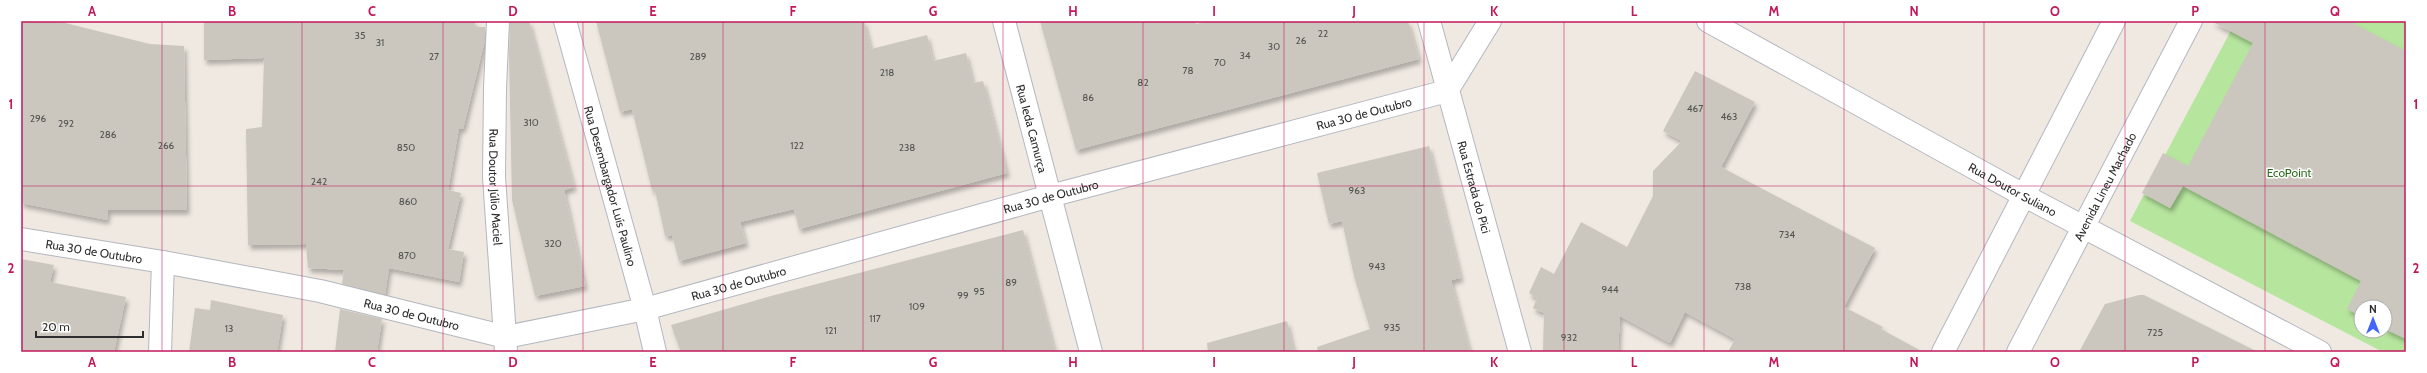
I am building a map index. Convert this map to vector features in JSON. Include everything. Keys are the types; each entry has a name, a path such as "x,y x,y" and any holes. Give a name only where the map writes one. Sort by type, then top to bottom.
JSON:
{"street":[{"name":"Rua Doutor Júlio Maciel","path":"498,21 494,177 506,345"},
{"name":"Rua Desembargador Luís Paulino","path":"565,21 645,309 655,352"},
{"name":"Rua Ieda Camurça","path":"1004,21 1091,352"},
{"name":"Rua Estrada do Pici","path":"1429,21 1447,91 1520,352"},
{"path":"1447,91 1490,21"},
{"name":"Rua Doutor Suliano","path":"1708,21 2025,196 2320,352"},
{"path":"1943,352 2025,196 2114,21"},
{"name":"Avenida Lineu Machado","path":"2018,352 2085,227 2191,21"},
{"name":"Rua 30 de Outubro","path":"21,239 163,262 320,290 506,345 645,309 1050,196 1447,91"},
{"path":"160,352 163,262"}],"green space":[{"name":"EcoPoint","path":"2236,21 2406,21 2406,352 2383,352 2358,339 2393,339 2393,299 2353,299 2353,336 2130,221"}],"building":[{"path":"21,21 57,21 150,44 184,46 187,210 108,210 107,220 21,203"},
{"path":"204,21 475,21 475,27 485,27 485,40 463,129 459,128 448,190 461,193 448,249 464,252 459,282 389,268 385,294 342,284 344,270 308,268 306,244 248,245 246,129 262,127 264,58 204,60"},
{"path":"510,21 529,21 574,187 564,190 585,286 535,296 512,200 509,54"},
{"path":"596,21 864,21 871,49 927,35 933,61 966,53 973,83 983,81 1007,173 799,229 794,209 740,222 746,243 679,261 672,235 665,236 655,190 652,190 632,109 620,112"},
{"path":"1040,21 1195,21 1196,24 1207,21 1408,21 1419,59 1076,150"},
{"name":"EcoPoint","path":"2211,21 2349,21 2406,51 2406,339 2393,333 2393,299 2353,299 2353,312 2347,309 2361,281 2183,186 2170,208 2142,193 2163,153 2188,166 2253,43"},
{"path":"1695,71 1755,102 1721,167 1875,248 1844,307 1883,327 1881,329 1923,352 1728,352 1735,339 1685,312 1670,343 1620,316 1618,352 1543,352 1544,313 1533,308 1537,298 1529,293 1541,267 1554,274 1581,222 1627,247 1653,196 1653,171 1682,141 1663,131"},
{"path":"1429,146 1461,278 1451,280 1470,352 1318,352 1317,347 1370,329 1354,276 1342,221 1329,224 1317,173"},
{"path":"1023,230 1055,352 681,352 671,325 771,296"},
{"path":"21,259 54,265 50,282 126,297 114,352 21,352"},
{"path":"2144,295 2258,352 2079,352 2105,304"},
{"path":"211,300 283,315 277,352 189,352 195,308 210,310"},
{"path":"340,309 382,319 377,352 335,352"},
{"path":"1287,321 1294,352 1208,352 1207,343"}]}
